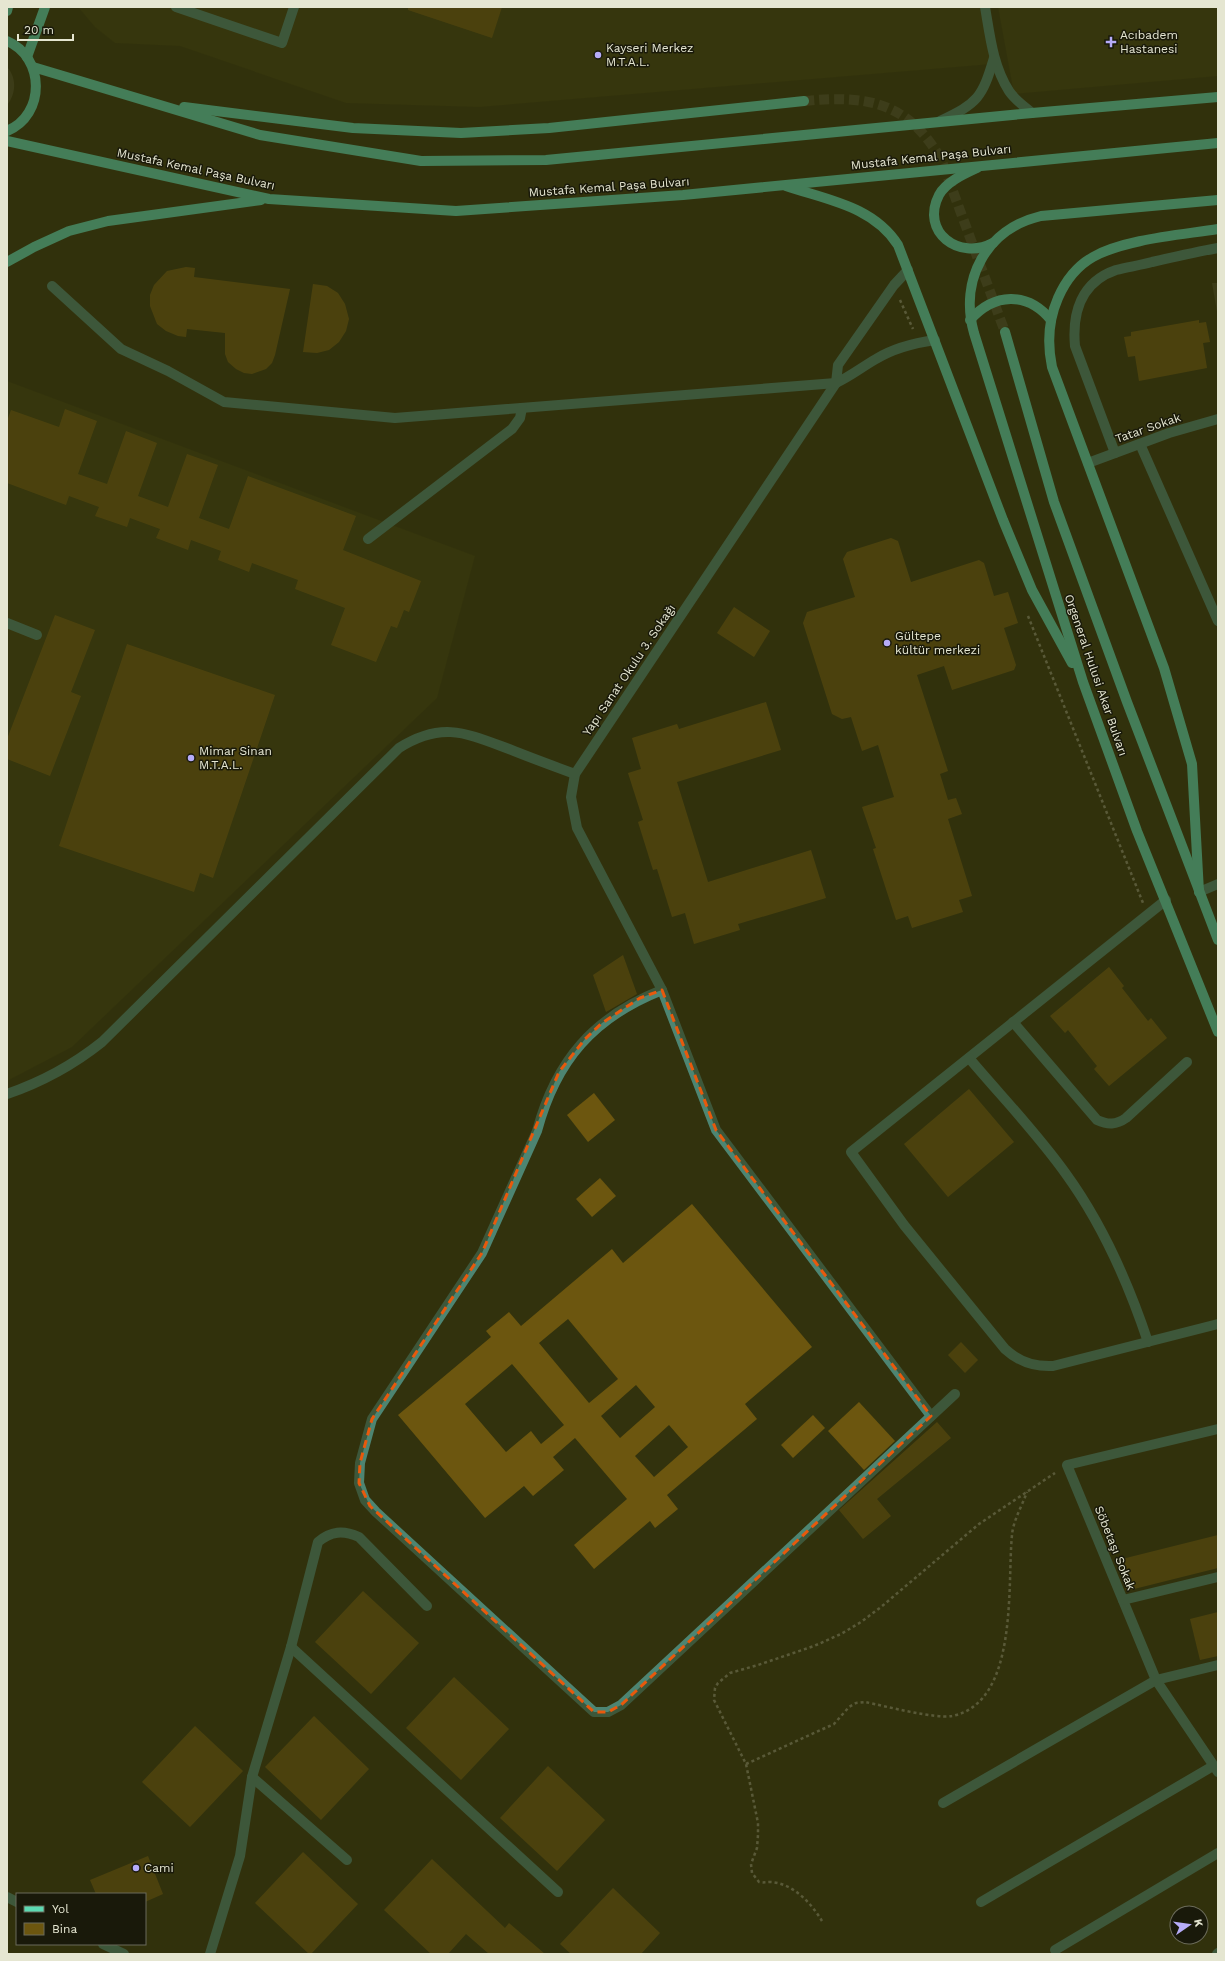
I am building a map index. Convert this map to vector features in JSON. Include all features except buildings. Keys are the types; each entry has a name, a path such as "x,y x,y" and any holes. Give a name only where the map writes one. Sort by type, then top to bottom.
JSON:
{"main road":[{"path":"7,11 8,7"},
{"path":"27,57 45,7"},
{"path":"7,41 19,48 27,57 33,67 36,79 34,103 28,114 21,123 7,132"},
{"path":"33,67 260,135 421,161 546,160 1032,113 1218,97"},
{"path":"156,104 353,128 460,133 549,128 804,101"},
{"name":"Mustafa Kemal Paşa Bulvarı","path":"7,140 268,199 456,211 683,195 984,164 1218,143"},
{"path":"984,164 967,172 945,188 936,202 935,219 941,235 954,245 969,249 978,248 995,242 1015,225 1041,216 1218,200"},
{"path":"782,185 862,211 874,218 892,235 908,270 1002,520 1032,590 1083,682"},
{"path":"7,262 34,247 69,231 108,221 268,199"},
{"path":"1199,892 1192,764 1164,668 1052,367 1049,344 1050,320 1055,306 1069,279 1092,257 1105,251 1137,243 1218,229"},
{"name":"Orgeneral Hulusi Akar Bulvarı","path":"995,242 985,253 972,279 969,293 970,320 1083,682 1137,831 1218,1032"},
{"path":"970,320 985,306 994,302 1014,299 1035,306 1044,312 1050,320"},
{"name":"Orgeneral Hulusi Akar Bulvarı","path":"1005,332 1054,502 1218,940"}],"street":[{"path":"176,7 282,43 294,7"},
{"path":"985,7 994,58 1009,91 1032,113"},
{"path":"938,122 968,107 977,100 987,82 994,58"},
{"path":"1115,453 1075,346 1073,328 1076,308 1086,293 1099,280 1116,271 1218,248"},
{"name":"Yapı Sanat Okulu 3. Sokağı","path":"908,270 894,285 838,365 836,383 575,774 570,797 577,828 662,990 716,1130 931,1416"},
{"path":"52,286 121,349 168,371 224,402 395,418 836,383 852,376 864,366 890,351 919,342 935,340"},
{"path":"368,539 512,429 520,418 522,408"},
{"name":"Tatar Sokak","path":"1088,463 1140,444 1218,419"},
{"path":"1140,444 1218,621"},
{"path":"7,624 37,635"},
{"path":"7,1094 48,1078 80,1059 102,1042 399,748 410,741 433,733 445,732 468,734 575,774"},
{"path":"1199,892 1218,884"},
{"path":"1166,900 850,1152 904,1225 1005,1349 1018,1359 1035,1366 1053,1366 1218,1324"},
{"path":"662,990 634,1002 602,1023 585,1039 560,1072 542,1111 537,1131 482,1253 372,1419 359,1473 359,1483 366,1500 382,1517 594,1712 608,1712 621,1705 955,1394"},
{"path":"1013,1022 1097,1120 1103,1123 1116,1123 1126,1118 1187,1062"},
{"path":"969,1058 1047,1149 1084,1200 1125,1278 1148,1342"},
{"path":"1068,1466 1218,1429"},
{"name":"Söbetaşı Sokak","path":"1068,1466 1156,1680 1215,1769"},
{"path":"210,1954 240,1856 252,1777 291,1648 318,1542 329,1534 344,1532 359,1537 427,1606"},
{"path":"1123,1600 1218,1577"},
{"path":"291,1648 558,1892"},
{"path":"943,1803 1156,1680 1218,1665"},
{"path":"981,1902 1215,1769"},
{"path":"252,1777 347,1860"},
{"path":"1055,1950 1218,1853"},
{"path":"7,1897 16,1902"},
{"path":"105,1945 124,1954"}],"path":[{"path":"822,1921 807,1901 798,1893 780,1885 759,1882 752,1874 751,1868 757,1848 758,1829 746,1764 714,1700 715,1688 723,1677 814,1646 841,1634 862,1622 979,1524 1068,1466"},
{"path":"746,1764 834,1724 849,1707 856,1704 865,1702 942,1717 959,1714 973,1706 988,1689 995,1677 1005,1643 1009,1622 1012,1534 1027,1492"}],"highlighted area":[{"path":"662,990 716,1130 931,1416 621,1705 608,1712 594,1712 370,1506 359,1483 360,1463 372,1419 482,1253 559,1072 585,1039 602,1023 640,998"}],"shaded area":[{"name":"Kayseri Merkez M.T.A.L.","path":"78,7 980,7 992,64 479,107 346,103 180,46 115,43 95,27"},
{"name":"Acıbadem Hastanesi","path":"998,7 1218,7 1218,76 1014,94"},
{"path":"7,67 14,81 14,91 7,105"},
{"path":"1212,283 1218,283 1218,317"},
{"name":"Mimar Sinan M.T.A.L.","path":"7,381 475,556 437,698 72,1047 7,1081"}],"tunnel":[{"path":"804,101 847,99 866,101 883,106 899,114 914,125 928,140 941,159 1005,332"}],"place":[{"name":"Acıbadem Hastanesi","path":"1111,42"},
{"name":"Kayseri Merkez M.T.A.L.","path":"598,55"},
{"name":"Gültepe kültür merkezi","path":"887,643"},
{"name":"Mimar Sinan M.T.A.L.","path":"191,758"},
{"name":"Cami","path":"136,1868"}]}
